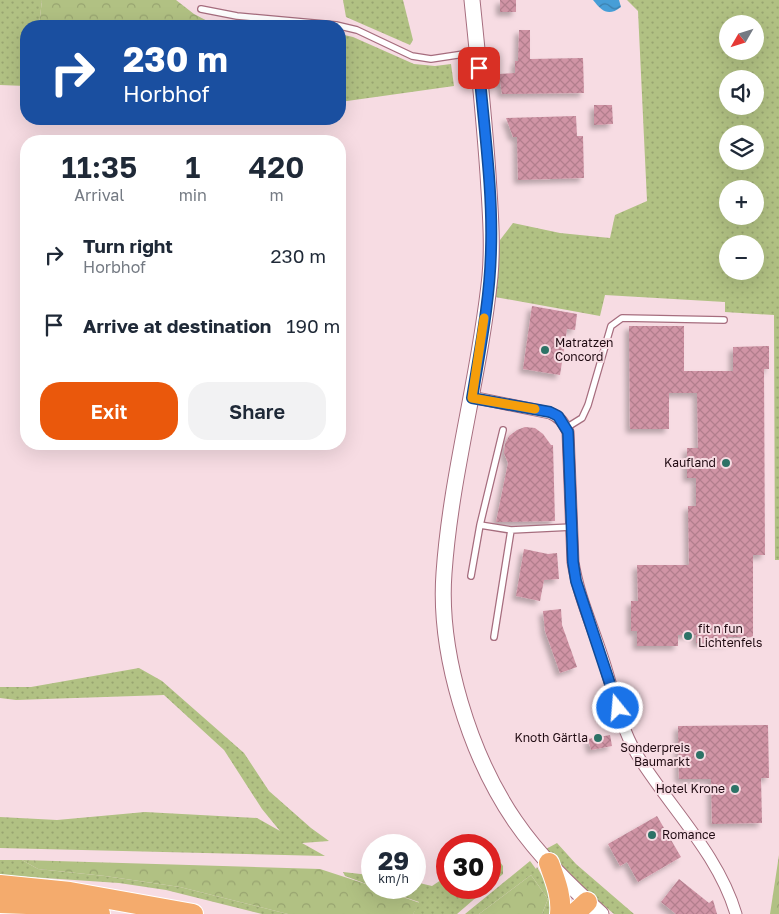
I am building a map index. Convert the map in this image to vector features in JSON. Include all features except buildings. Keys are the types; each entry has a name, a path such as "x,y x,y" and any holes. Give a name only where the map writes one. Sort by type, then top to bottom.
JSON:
{"highway":[{"path":"549,863 561,905 560,914"},
{"path":"0,885 70,892 192,914"},
{"path":"0,903 27,904 100,914"}],"main road":[{"path":"472,0 486,141 491,209 491,250 486,309 448,535 444,576 446,630 458,695 470,731 498,794 529,839 587,910"}],"street":[{"path":"472,398 550,412 558,416 566,428 569,445 576,581 627,735 643,764 720,873 731,897 736,914"}],"lane":[{"path":"201,9 237,16 281,20"},
{"path":"346,27 357,30 412,56 431,60 477,52"},
{"path":"566,428 582,418 588,405 611,326 622,318 724,320"},
{"path":"471,576 480,524 503,430"},
{"path":"480,524 511,530 572,526"},
{"path":"494,637 511,530"}],"green space":[{"path":"0,0 42,0 40,20 20,20 20,86 0,85"},
{"path":"42,0 176,0 206,20 40,20"},
{"path":"343,0 403,0 413,40 410,45 346,17"},
{"path":"627,0 779,0 779,560 775,560 774,315 725,312 725,302 605,295 600,316 495,297 500,240 513,223 560,233 610,238 615,215 647,201 638,11"},
{"path":"346,35 414,64 435,66 451,64 454,86 346,101"},
{"path":"139,668 162,681 244,753 269,791 311,828 329,841 302,843 325,856 0,848 0,817 57,820 145,812 257,818 280,831 262,809 224,750 164,695 16,700 0,698 0,687 31,687"},
{"path":"557,843 576,864 634,914 614,914 588,892 546,849"},
{"path":"779,855 779,914 770,914"},
{"path":"0,860 22,860 38,869 180,887 288,914 262,914 166,890 119,883 0,875"},
{"path":"22,860 320,869 361,882 361,899 409,899 420,903 413,914 288,914 180,887 38,869"},
{"path":"530,861 536,869 537,867 550,890 553,914 542,914 548,899 531,875 501,898 501,885"},
{"path":"501,863 503,866 503,874 501,876"},
{"path":"343,872 361,874 361,882 345,876"},
{"path":"531,875 548,899 542,914 479,914"},
{"path":"436,883 436,899 474,899 457,914 413,914 419,902 410,899 426,899 426,885 432,886"},
{"path":"483,899 499,899 479,914 465,914"}],"water":[{"path":"593,0 619,0 621,7 609,12 599,7"}],"slow traffic":[{"path":"484,318 472,398 535,409"}],"place":[{"name":"Matratzen Concord","path":"545,350"},
{"name":"Kaufland","path":"726,463"},
{"name":"fit n fun Lichtenfels","path":"688,636"},
{"name":"Knoth Gärtla","path":"598,738"},
{"name":"Sonderpreis Baumarkt","path":"700,755"},
{"name":"Hotel Krone","path":"735,789"},
{"name":"Romance","path":"652,835"}],"route":[{"path":"479,68 491,209 491,250 486,309 472,398 550,412 558,416 568,432 573,562 576,581 618,708"}]}
